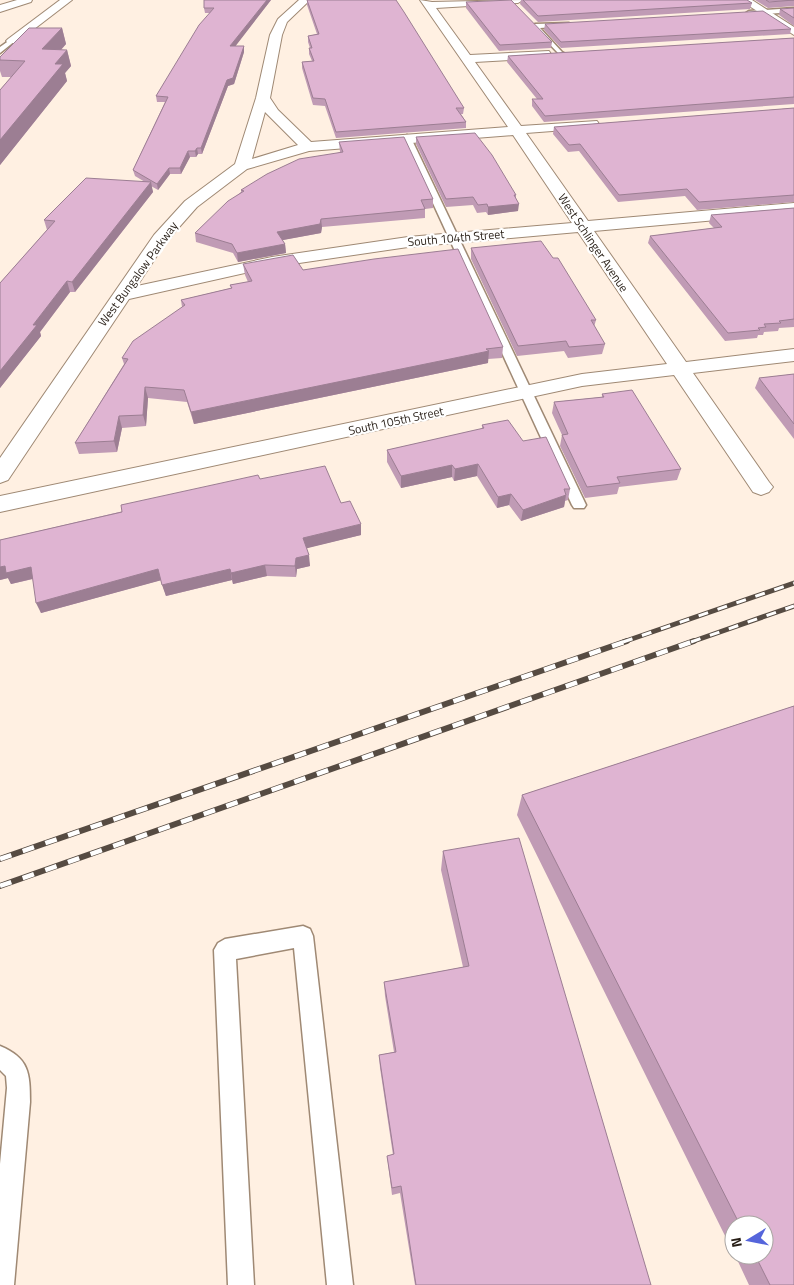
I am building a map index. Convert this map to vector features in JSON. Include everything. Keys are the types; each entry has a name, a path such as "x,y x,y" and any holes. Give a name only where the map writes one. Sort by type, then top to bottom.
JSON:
{"main road":[{"path":"0,9 26,0"},
{"path":"12,41 67,0"},
{"path":"242,166 262,98 276,35 282,21 305,0"},
{"path":"746,0 794,32"},
{"path":"427,3 515,2"},
{"name":"West Schlinger Avenue","path":"427,3 517,130 678,368 761,486"},
{"path":"466,59 565,53"},
{"path":"262,98 280,120 308,147"},
{"path":"242,166 308,147 606,123"},
{"name":"West Bungalow Parkway","path":"0,475 160,239 191,204 242,166"},
{"name":"South 104th Street","path":"121,295 272,262 408,242 794,208"},
{"name":"South 105th Street","path":"0,504 582,380 794,355"}],"lane":[{"path":"744,13 794,10"},
{"path":"529,19 565,53"},
{"path":"535,26 574,23"},
{"path":"0,51 12,41"},
{"path":"407,138 579,505"},
{"path":"241,1285 226,950 303,936 340,1285"},
{"path":"0,1058 10,1062 18,1072 18,1102 1,1285"}],"building":[{"path":"204,0 267,0 230,46 244,46 233,78 227,80 201,148 197,148 195,151 188,151 180,168 169,168 157,184 133,170 168,97 156,96 199,25 214,8 204,8"},
{"path":"307,0 396,0 464,108 456,108 466,122 336,132 325,99 313,98 302,62 314,61 309,48 312,48 308,36 319,34"},
{"path":"511,0 552,42 500,45 466,2"},
{"path":"523,0 747,0 752,3 538,16"},
{"path":"766,0 794,0 769,2"},
{"path":"794,8 794,18 780,9"},
{"path":"763,11 791,29 561,42 545,24"},
{"path":"29,28 62,28 42,49 67,50 55,64 63,64 0,140 0,90 25,61 0,60 0,57"},
{"path":"794,38 794,97 545,116 532,99 543,99 508,56"},
{"path":"794,108 794,195 699,202 687,189 619,195 580,144 569,145 554,127"},
{"path":"475,133 492,155 516,195 514,195 519,204 488,207 487,204 478,205 473,197 446,199 416,137"},
{"path":"404,137 433,199 421,200 425,209 321,219 320,224 277,232 285,244 237,253 232,244 195,233 228,201 244,191 241,190 267,174 299,159 343,152 339,142"},
{"path":"86,178 151,182 72,282 67,281 33,325 37,325 0,371 0,283 55,221 44,220"},
{"path":"794,208 794,319 779,321 781,323 764,324 766,327 758,328 760,330 728,333 650,236 722,227 711,215"},
{"path":"541,241 553,258 558,258 596,320 591,320 605,344 569,347 566,341 518,346 471,248"},
{"path":"458,249 503,347 486,349 489,351 191,412 184,390 145,387 143,415 119,416 114,441 75,443 128,359 122,358 133,341 185,305 181,300 232,288 230,285 252,281 243,264 293,255 303,270"},
{"path":"794,374 794,424 759,378"},
{"path":"632,390 681,469 617,477 620,483 587,487 562,435 568,434 554,402 604,397 602,394"},
{"path":"508,420 523,441 546,437 570,489 564,489 566,495 523,510 511,494 498,497 478,464 455,469 452,465 401,476 387,450 484,428 482,425"},
{"path":"325,466 341,503 350,501 361,524 303,538 309,555 296,558 295,566 265,565 231,573 230,569 162,585 158,569 36,603 31,567 6,573 5,566 0,567 0,540 122,512 121,505 258,475 260,479"},
{"path":"794,706 794,1285 770,1285 760,1265 774,1265 774,1215 735,1215 522,795"},
{"path":"519,838 651,1285 416,1285 401,1186 392,1188 387,1156 394,1154 379,1055 396,1052 384,982 469,966 443,851"}],"railway":[{"path":"623,642 794,583"},
{"path":"691,642 794,606"},
{"path":"0,859 627,641"},
{"path":"0,886 694,641"}]}
